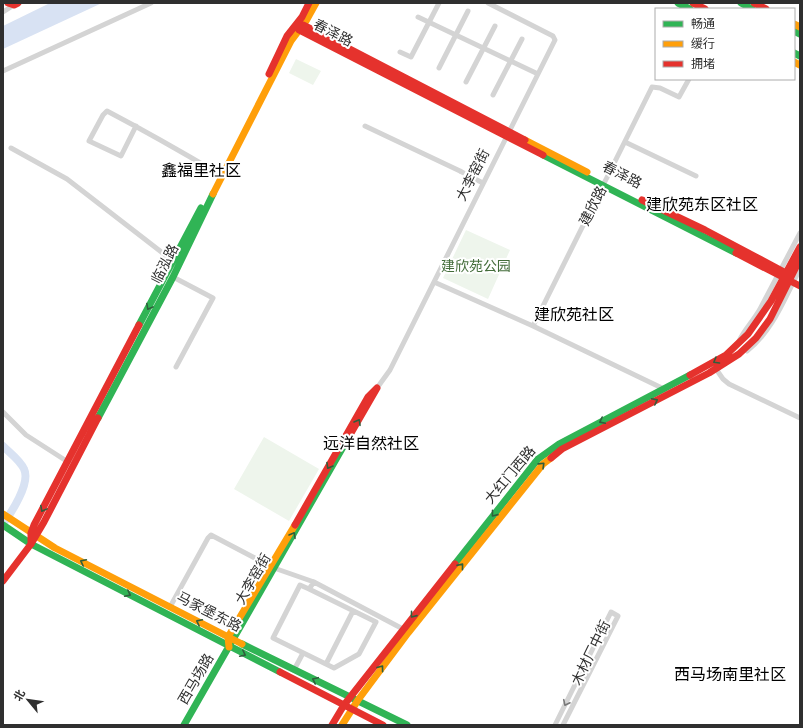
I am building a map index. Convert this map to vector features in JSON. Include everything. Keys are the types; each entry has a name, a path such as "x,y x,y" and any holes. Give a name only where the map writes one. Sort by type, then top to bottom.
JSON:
{"main road":[{"name":"临泓路","path":"33,535 68,462 219,174 287,36 300,27 302,17 309,3"},
{"name":"临泓路","path":"33,535 173,277 225,169 291,41 316,3"},
{"path":"678,3 688,8"},
{"path":"693,3 703,8"},
{"path":"741,3 750,8"},
{"path":"754,3 764,8"},
{"name":"春泽路","path":"300,27 604,183 705,230 790,278"},
{"name":"大红门西路","path":"342,725 352,709 354,698 403,629 538,459 559,444 720,359 737,346 760,318 771,300 790,278 800,247"},
{"name":"大红门西路","path":"332,725 344,705 354,698 408,633 543,464 562,450 716,369 738,354 755,339 770,321 800,259"},
{"name":"大李窑街","path":"229,647 231,638 377,388"},
{"name":"马家堡东路","path":"3,514 55,548 294,670 407,725"},
{"name":"马家堡东路","path":"3,525 31,544 383,725"},
{"path":"3,581 31,544 33,535"},
{"name":"西马场路","path":"184,725 229,647"}],"street":[{"path":"3,71 151,3"},
{"path":"400,52 411,57 439,3"},
{"name":"大李窑街","path":"377,388 390,370 555,40 553,36 488,3"},
{"path":"3,12 12,4"},
{"path":"439,68 468,12"},
{"path":"418,17 538,74"},
{"path":"466,82 494,26"},
{"path":"493,95 522,39"},
{"name":"建欣路","path":"533,326 652,87 660,88 679,97 688,80"},
{"path":"136,126 121,156 89,141 107,110 136,126 219,174"},
{"path":"365,126 460,171"},
{"path":"625,142 696,176"},
{"path":"11,148 67,179 173,261"},
{"path":"473,178 483,183"},
{"path":"790,278 800,233"},
{"path":"790,278 800,269"},
{"path":"173,277 213,298 176,367"},
{"path":"434,282 533,326 664,389"},
{"path":"716,369 728,384 800,418"},
{"path":"3,412 26,434 68,462"},
{"path":"170,607 211,535 272,568 314,582 403,629"},
{"path":"310,589 314,582"},
{"path":"300,585 353,611 376,622 359,654 334,668 272,638 300,585"},
{"path":"326,664 353,611"},
{"name":"木材厂中街","path":"555,725 611,612 618,616 562,725"},
{"path":"294,670 303,653"}],"green space":[{"path":"296,59 321,71 313,85 289,73"},
{"name":"建欣苑公园","path":"466,230 510,250 488,299 443,278"},
{"path":"264,437 319,469 289,521 234,489"}],"water":[{"path":"50,3 102,3 3,49 3,26"}],"waterway":[{"path":"3,446 20,463 24,469 25,475 23,490 11,513 3,524"}],"tunnel":[{"path":"460,171 473,178"}],"traffic: fast":[{"path":"678,3 688,8"},
{"path":"741,3 750,8"},
{"path":"795,32 800,34"},
{"path":"795,54 800,56"},
{"path":"543,155 736,253"},
{"path":"98,418 173,277 213,194"},
{"path":"139,325 201,208"},
{"path":"455,564 538,459 559,444 690,375"},
{"path":"184,725 347,440"},
{"path":"3,525 31,544 280,672"},
{"path":"242,644 407,725"}],"traffic: slow":[{"path":"213,194 291,41 306,21 316,3"},
{"path":"795,24 800,27"},
{"path":"795,62 800,65"},
{"path":"525,140 587,172"},
{"path":"342,725 358,700 408,633 543,464 551,458"},
{"path":"3,514 55,548 242,644"},
{"path":"229,647 228,637 295,525"}],"traffic: jam":[{"path":"8,3 14,5 18,3"},
{"path":"269,74 287,36 302,17 309,3"},
{"path":"693,3 703,8"},
{"path":"754,3 764,8"},
{"path":"299,25 309,28 525,140"},
{"path":"297,26 299,30 543,155"},
{"path":"642,200 705,230 786,273"},
{"path":"690,375 726,355 748,334 771,301 800,247"},
{"path":"736,253 800,286"},
{"path":"551,458 562,449 709,373 739,354 756,338 770,319 800,259"},
{"path":"31,544 31,533 34,525 139,325"},
{"path":"295,525 368,397 377,388 347,440"},
{"path":"3,581 31,544 44,522 98,418"},
{"path":"332,725 344,705 455,564"},
{"path":"280,672 383,725"}],"district":[{"name":"鑫福里社区","path":"201,171"},
{"name":"建欣苑东区社区","path":"702,205"},
{"name":"建欣苑社区","path":"574,315"},
{"name":"远洋自然社区","path":"371,444"},
{"name":"西马场南里社区","path":"730,675"}]}
